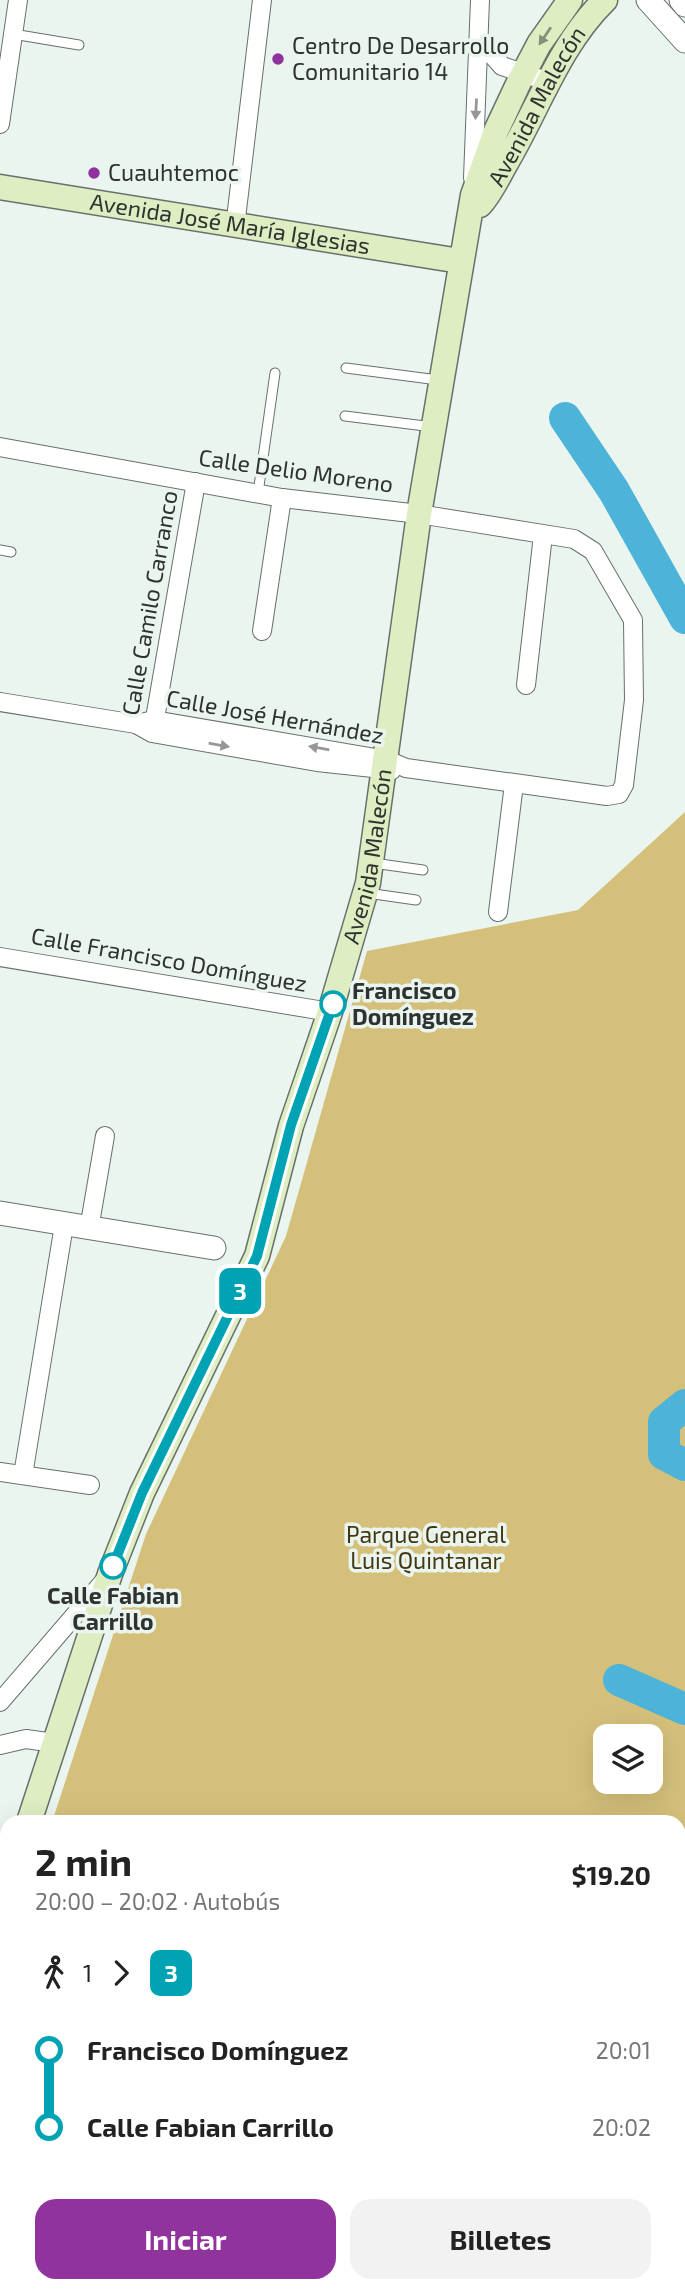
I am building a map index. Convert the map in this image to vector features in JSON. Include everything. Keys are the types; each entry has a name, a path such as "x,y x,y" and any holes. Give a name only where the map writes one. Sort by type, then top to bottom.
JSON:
{"main road":[{"name":"Avenida Malecón","path":"31,1815 110,1574 142,1493 257,1256 291,1125 330,1012 365,893 392,766 419,514 471,205 496,131 523,75 539,44 570,0"},
{"name":"Avenida Malecón","path":"471,205 484,200 549,82 591,14 605,0"},
{"name":"Avenida José María Iglesias","path":"0,187 460,261"},
{"path":"0,1933 0,1955"}],"street":[{"path":"0,124 18,0"},
{"path":"235,226 262,0"},
{"path":"471,205 480,0"},
{"path":"648,0 685,41"},
{"path":"681,0 685,5"},
{"path":"480,40 502,66 549,82"},
{"name":"Calle Delio Moreno","path":"0,447 282,498 419,514 584,543 593,551 633,620 634,700"},
{"name":"Calle Camilo Carranco","path":"153,726 196,482"},
{"path":"262,631 282,498"},
{"path":"526,685 543,535"},
{"name":"Calle José Hernández","path":"0,702 392,766 607,796 618,794 624,785 634,700"},
{"path":"498,912 514,784"},
{"name":"Calle Francisco Domínguez","path":"0,957 330,1012"},
{"path":"89,1229 105,1136"},
{"path":"0,1213 214,1248"},
{"path":"23,1475 64,1224"},
{"path":"0,1472 90,1485"},
{"path":"0,1702 110,1574"},
{"path":"0,1745 26,1740 54,1743"}],"lane":[{"path":"13,34 79,45"},
{"path":"346,368 440,380"},
{"path":"258,493 275,373"},
{"path":"345,416 433,427"},
{"path":"0,550 11,552"},
{"path":"371,863 423,870"},
{"path":"365,893 416,900"}],"green space":[{"name":"Parque General Luis Quintanar","path":"685,812 685,1815 54,1815 146,1534 286,1236 367,951 578,910"}],"waterway":[{"path":"565,418 614,491 685,618"},
{"path":"685,1405 664,1422 664,1454 685,1465"},
{"path":"619,1680 685,1709"}],"bus line":[{"name":"3","path":"113,1566 142,1493 257,1256 291,1125 333,1004"}],"place":[{"name":"Centro De Desarrollo Comunitario 14","path":"278,59"},
{"name":"Cuauhtemoc","path":"94,173"},
{"name":"Francisco Domínguez","path":"333,1004"},
{"name":"Calle Fabian Carrillo","path":"113,1566"}]}
